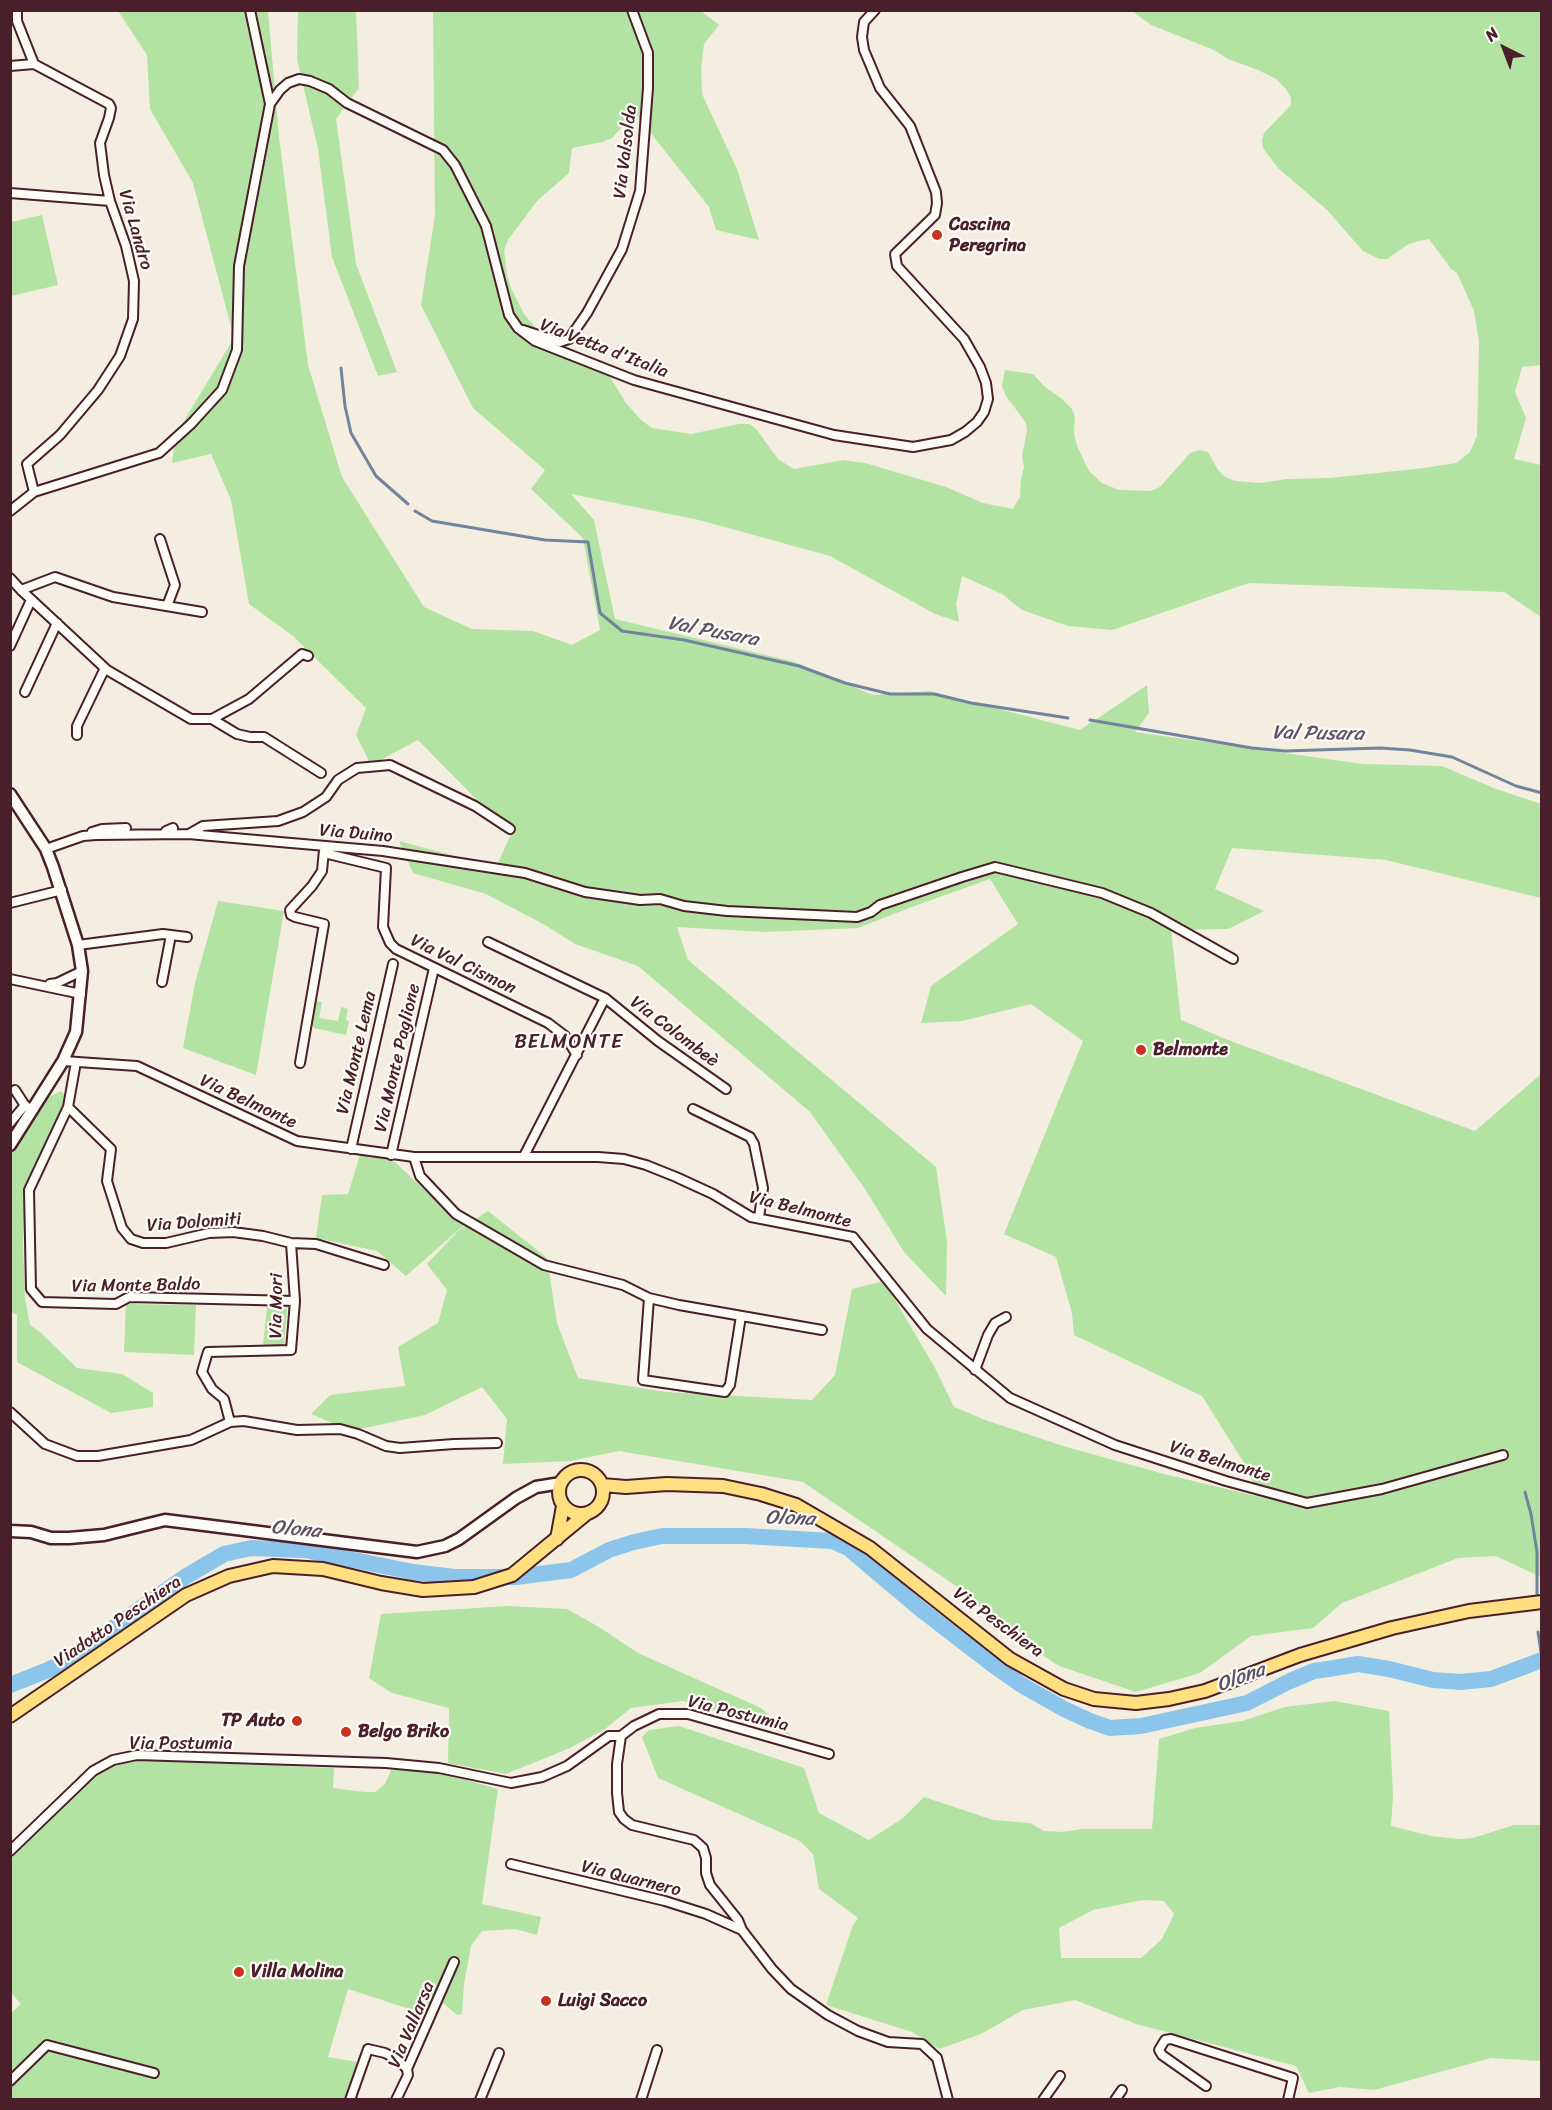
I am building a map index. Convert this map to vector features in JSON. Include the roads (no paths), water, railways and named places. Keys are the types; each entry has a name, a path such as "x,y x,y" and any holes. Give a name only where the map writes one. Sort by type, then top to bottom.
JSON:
{"main road":[{"name":"Via Peschiera","path":"560,1487 570,1473 582,1470 594,1475 602,1485 626,1487 667,1484 723,1486 761,1494 796,1505 870,1548 1010,1659 1064,1689 1094,1699 1136,1703 1169,1699 1205,1691 1300,1655 1392,1628 1468,1611 1542,1602"},
{"path":"601,1501 602,1485"},
{"path":"557,1539 563,1506 560,1487"},
{"name":"Via Peschiera","path":"557,1539 601,1501 626,1487"},
{"path":"563,1506 573,1514 586,1514"},
{"name":"Viadotto Peschiera","path":"10,1716 186,1595 229,1576 273,1566 323,1569 423,1590 474,1587 512,1575 557,1539"}],"street":[{"path":"10,66 34,64 14,23 17,10"},
{"path":"10,511 33,492 159,453 191,424 222,390 237,350 239,266 270,104 250,10"},
{"name":"Via Valsolda","path":"518,328 560,342 569,339 587,313 622,249 640,191 648,88 648,53 632,10"},
{"name":"Via Vetta d'Italia","path":"270,104 288,83 299,79 310,81 329,89 347,103 443,150 455,165 486,226 509,315 518,328 535,341 634,380 834,435 913,447 951,440 965,432 977,422 984,412 988,399 986,383 980,367 964,339 897,266 895,254 935,215 937,203 936,192 910,126 880,88 864,50 862,37 864,22 875,10"},
{"name":"Via Landro","path":"33,492 27,464 60,435 98,390 120,356 133,319 134,281 126,246 110,201 100,143 109,118 110,104 34,64"},
{"path":"10,193 110,201"},
{"path":"160,539 175,585 167,606"},
{"path":"21,590 55,577 113,597 202,612"},
{"path":"10,578 105,668 191,719 212,719 249,699 302,654 308,656"},
{"path":"10,646 31,600"},
{"path":"25,692 57,623"},
{"path":"77,735 77,726 105,668"},
{"path":"212,719 237,734 264,737 321,773"},
{"path":"188,834 203,826 278,821 303,812 326,797 338,780 357,768 390,765 475,806 510,829"},
{"path":"10,794 46,849 62,890 78,945 82,971 76,1032 63,1061 28,1108 10,1144"},
{"path":"83,836 102,829 126,828"},
{"path":"164,834 173,828"},
{"name":"Via Duino","path":"46,849 83,836 188,834 324,850 383,851 525,873 585,892 640,900 660,899 684,906 857,917 871,912 880,905 995,867 1102,893 1151,913 1233,959"},
{"path":"300,1062 324,924 295,917 291,915 290,910 322,871 324,850"},
{"name":"Via Val Cismon","path":"324,850 387,868 383,927 390,943 396,949 548,1023 565,1036 577,1055"},
{"path":"10,903 62,890"},
{"path":"78,945 163,934 187,937"},
{"path":"162,982 171,935"},
{"name":"Via Colombeè","path":"488,942 605,998 658,1041 726,1089"},
{"name":"Via Monte Lema","path":"351,1149 393,964"},
{"name":"Via Monte Paglione","path":"391,1155 434,968"},
{"path":"46,985 57,983 82,971"},
{"path":"10,979 81,994"},
{"name":"Via Colombeè","path":"524,1156 605,998"},
{"name":"Via Belmonte","path":"63,1061 137,1066 297,1142 414,1157 598,1156 624,1159 646,1165 713,1194 751,1217 853,1237 927,1329 1010,1398 1115,1445 1226,1481 1307,1503 1382,1489 1503,1455"},
{"path":"68,1107 76,1062"},
{"path":"15,1090 28,1108"},
{"name":"Via Dolomiti","path":"68,1107 111,1149 107,1182 122,1228 131,1239 144,1243 166,1243 209,1233 233,1232 291,1243 316,1244 384,1265"},
{"name":"Via Monte Baldo","path":"68,1107 29,1190 31,1289 42,1302 116,1304 129,1297 295,1301"},
{"path":"10,1123 28,1108"},
{"path":"693,1109 750,1137 754,1144 763,1188 759,1218"},
{"path":"414,1157 420,1176 456,1214 544,1265 622,1285 649,1298 822,1330"},
{"name":"Via Mori","path":"230,1422 224,1399 212,1389 202,1372 207,1352 291,1350 295,1301 291,1243"},
{"path":"649,1298 643,1380 725,1392 730,1386 741,1316"},
{"path":"975,1370 995,1323 1006,1317"},
{"path":"10,1412 45,1444 77,1456 98,1456 191,1440 230,1422 244,1420 297,1430 340,1430 358,1434 386,1446 400,1448 496,1443"},
{"name":"Via Peschiera","path":"10,1532 31,1532 51,1538 69,1538 104,1535 165,1520 417,1552 445,1546 459,1539 516,1498 536,1487 560,1487"},
{"name":"Via Postumia","path":"10,1851 93,1771 113,1760 137,1755 386,1763 440,1768 511,1783 542,1777 567,1766 609,1736 621,1736 634,1726 658,1714 688,1714 829,1754"},
{"name":"Via Quarnero","path":"621,1736 617,1764 619,1812 624,1818 632,1825 694,1840 703,1848 710,1885 772,1969 791,1989 828,2015 858,2031 888,2042 922,2044 937,2058 948,2100"},
{"name":"Via Quarnero","path":"511,1864 665,1901 706,1914 742,1930"},
{"name":"Via Vallarsa","path":"396,2100 408,2075 407,2069 454,1962"},
{"path":"1206,2085 1162,2055 1159,2050 1165,2040 1171,2039 1293,2078 1288,2100"},
{"path":"10,2081 47,2045 154,2073"},
{"path":"350,2100 368,2049 398,2060 407,2069"},
{"path":"641,2100 657,2050"},
{"path":"480,2100 499,2053"},
{"path":"1043,2100 1060,2076"},
{"path":"1116,2100 1122,2090"}],"waterway":[{"name":"Val Pusara","path":"341,368 345,406 351,433 376,476 408,504"},
{"name":"Val Pusara","path":"415,511 432,521 545,540 588,542 600,613 622,631 684,640 799,666 845,683 890,694 934,694 971,703 1068,718"},
{"name":"Val Pusara","path":"1090,720 1252,748 1285,751 1380,748 1410,750 1452,757 1516,786 1542,793"},
{"path":"1525,1492 1537,1552 1537,1600"},
{"name":"Olona","path":"10,1685 66,1661 185,1577 224,1554 251,1548 305,1550 413,1572 454,1577 516,1577 571,1570 609,1550 662,1536 745,1536 832,1541 848,1548 919,1608 1020,1684 1064,1709 1110,1728 1141,1726 1247,1703 1314,1671 1358,1664 1433,1680 1461,1682 1491,1679 1542,1660"},
{"path":"1538,1632 1542,1659"}],"place":[{"name":"Cascina Peregrina","path":"937,235"},
{"name":"Belmonte","path":"1141,1050"},
{"name":"TP Auto","path":"297,1721"},
{"name":"Belgo Briko","path":"346,1732"},
{"name":"Villa Molina","path":"239,1972"},
{"name":"Luigi Sacco","path":"546,2001"}],"district":[{"name":"BELMONTE","path":"569,1043"}]}
